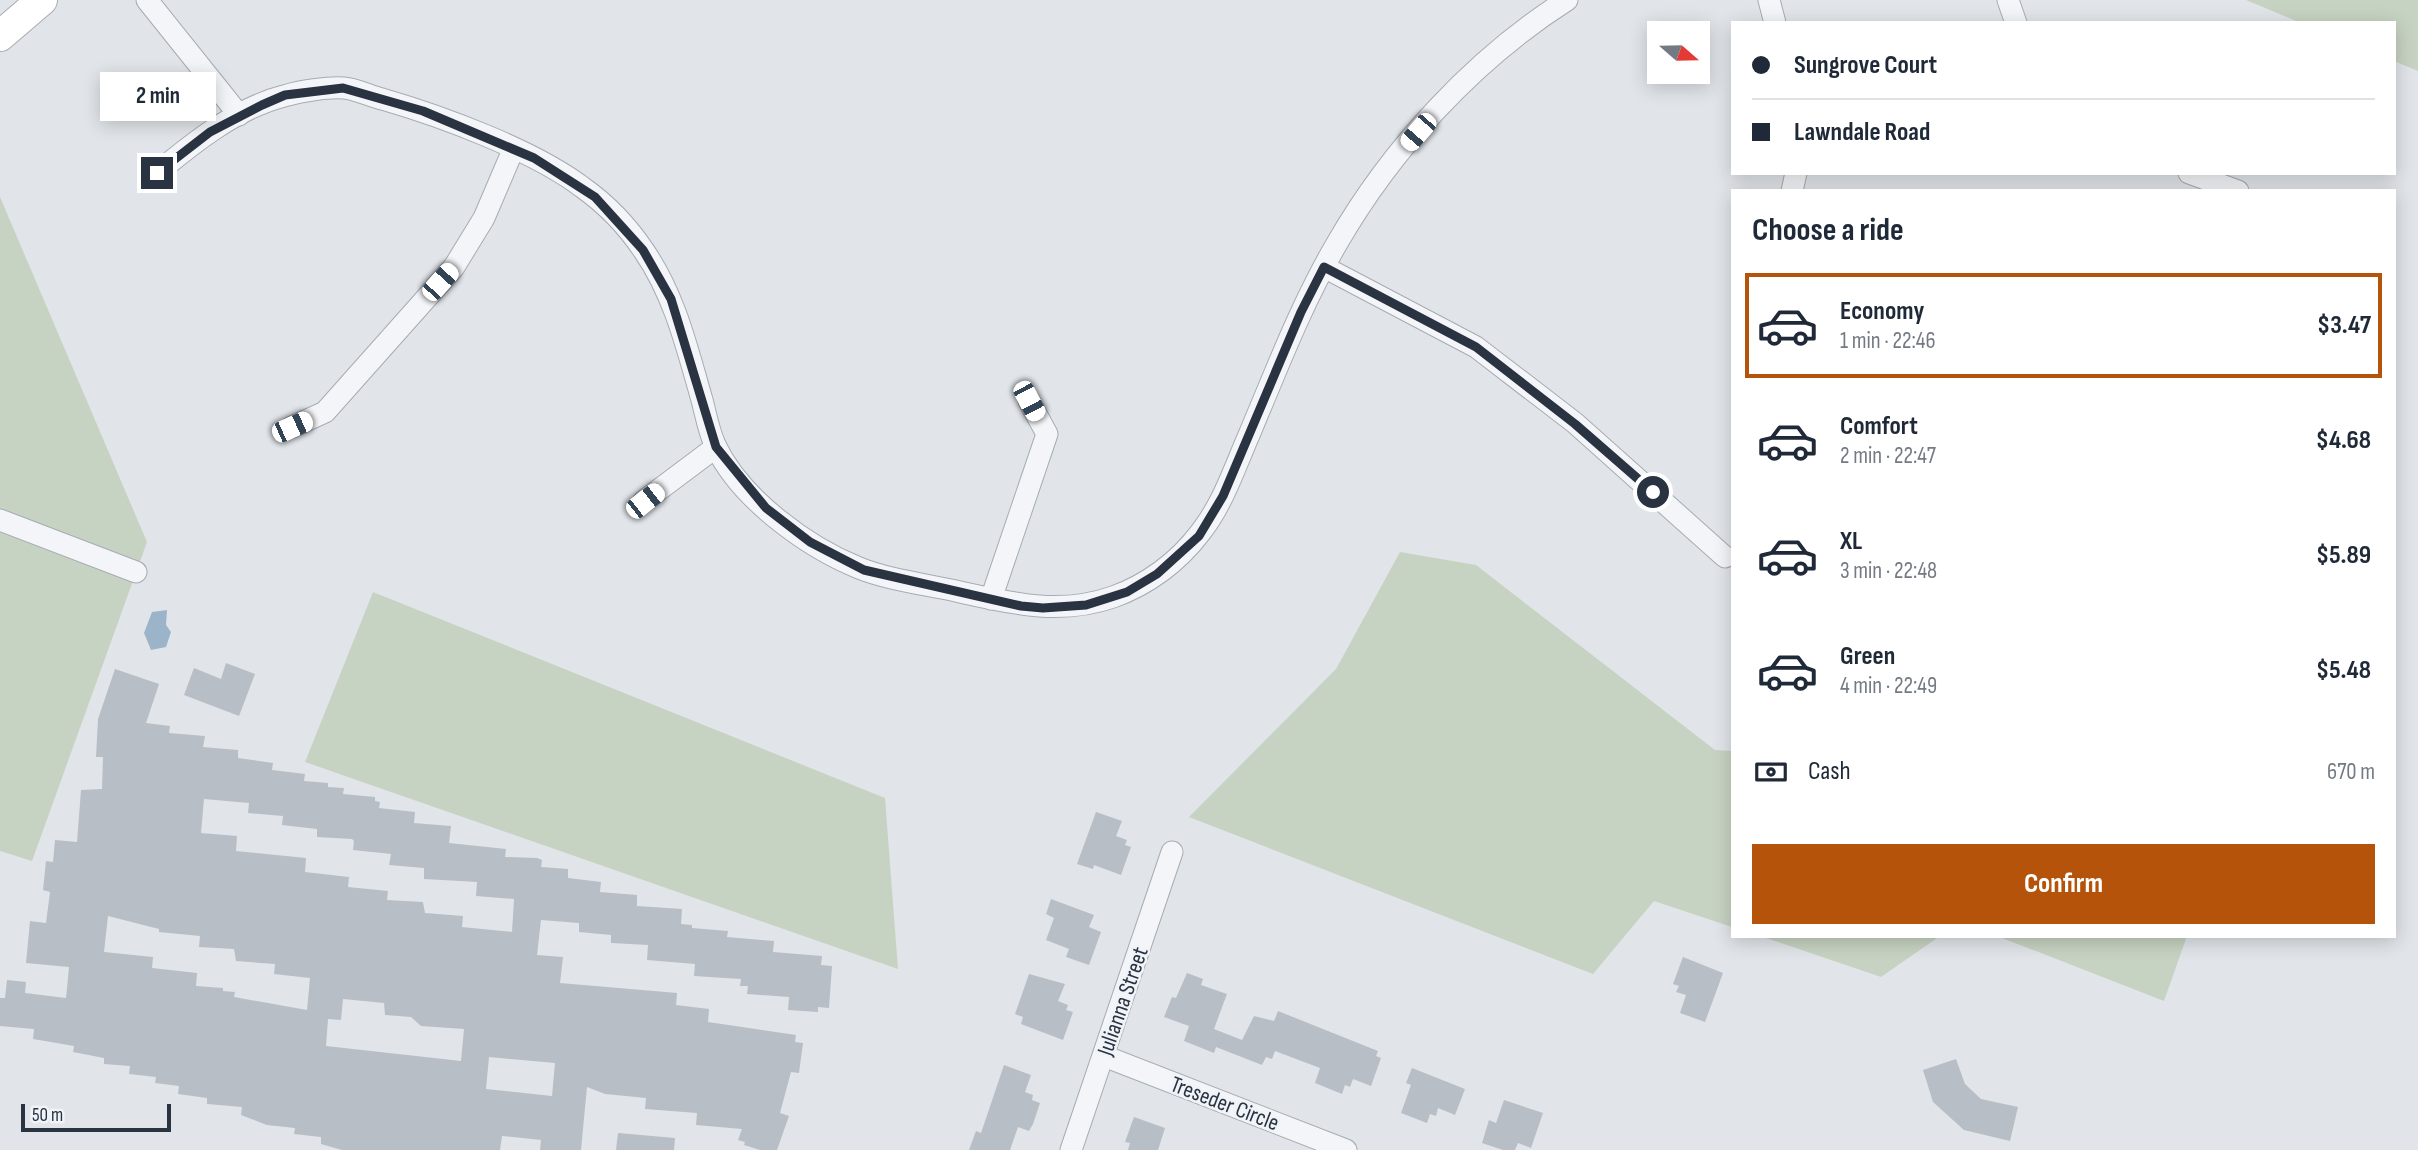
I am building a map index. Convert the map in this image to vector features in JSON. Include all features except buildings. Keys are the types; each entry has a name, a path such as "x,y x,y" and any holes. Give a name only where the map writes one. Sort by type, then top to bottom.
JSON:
{"main road":[{"path":"0,36 42,0"}],"street":[{"path":"147,0 239,116"},
{"path":"157,173 201,139 239,116 285,95 343,88 423,111 559,171 606,206 643,250 671,299 716,447 766,508 802,537 836,558 864,570 1043,608 1086,605 1146,582 1183,553 1199,536 1223,496 1301,312 1324,267 1364,202 1434,114 1506,46 1567,0"},
{"path":"1769,0 1774,21"},
{"path":"2008,0 2016,21"},
{"path":"292,427 325,412 454,267 484,218 513,150"},
{"path":"2194,175 2233,189"},
{"path":"1324,267 1476,347 1575,424 1725,557"},
{"path":"991,599 1047,434 1029,401"},
{"path":"645,501 716,447"},
{"path":"0,520 136,572"},
{"name":"Julianna Street","path":"1071,1150 1172,852"},
{"name":"Treseder Circle","path":"1104,1056 1346,1150"}],"green space":[{"path":"2246,0 2418,0 2418,71 2396,62 2396,21 2296,21"},
{"path":"0,197 147,542 32,861 0,851"},
{"path":"1400,552 1476,565 1715,750 1731,751 1731,927 1654,901 1593,974 1189,817 1336,669"},
{"path":"373,592 885,798 898,969 305,762"},
{"path":"1766,938 1937,938 1881,977"},
{"path":"2002,938 2186,938 2164,1001"}],"water":[{"path":"167,610 166,625 171,632 166,647 151,650 144,633 152,612"}],"route":[{"path":"157,173 210,132 262,105 285,95 343,88 423,111 534,158 559,171 606,206 643,250 671,299 716,447 747,489 766,508 810,542 836,558 864,570 1021,606 1064,608 1086,605 1127,592 1157,574 1199,536 1223,496 1301,312 1324,267 1476,347 1575,424 1653,492"}]}
